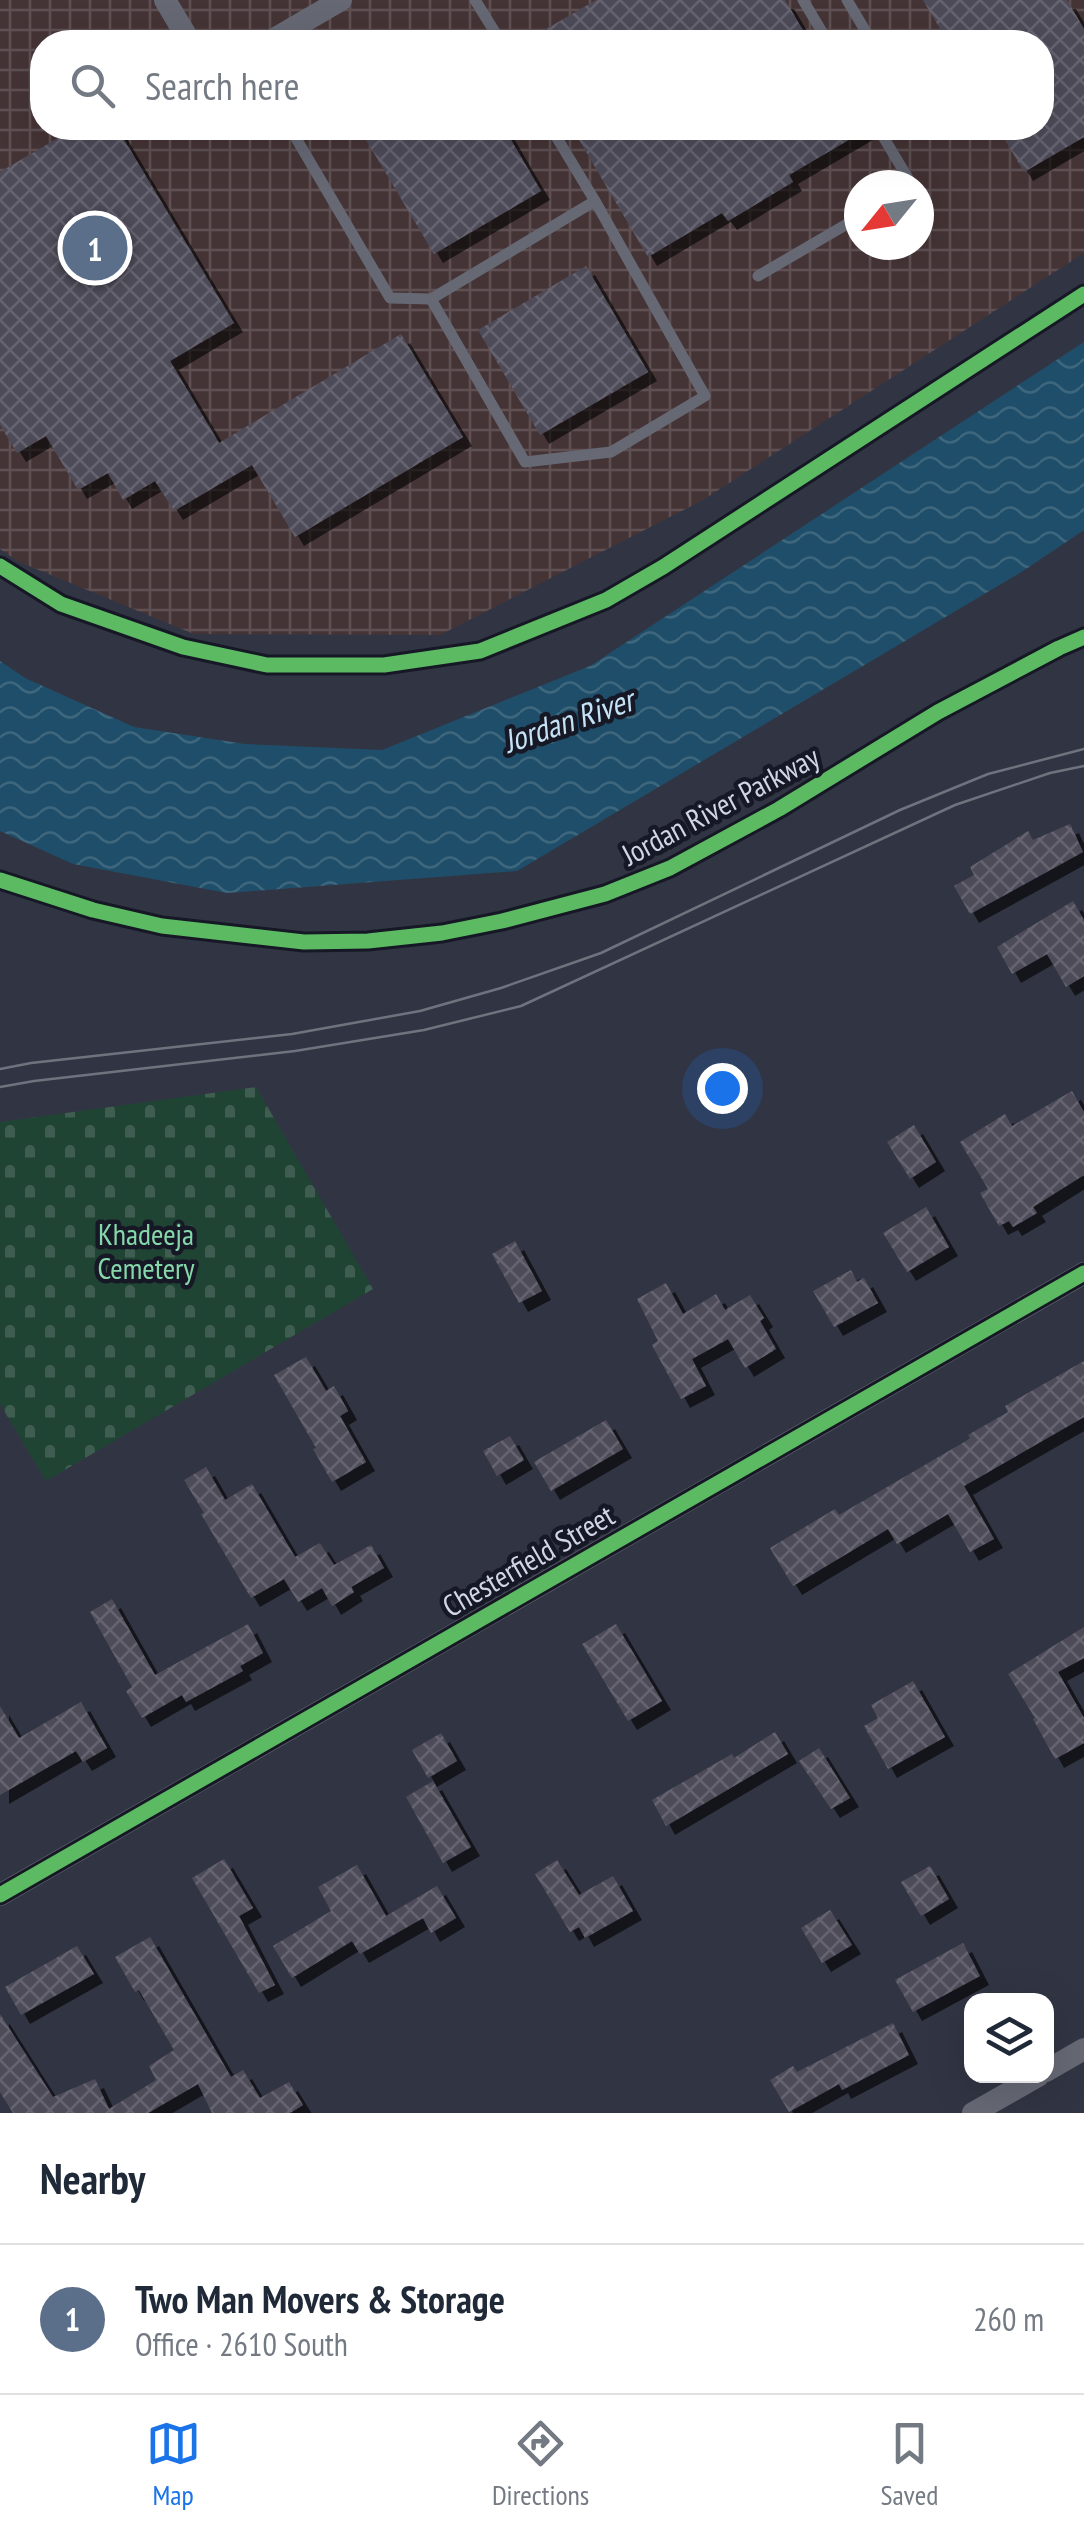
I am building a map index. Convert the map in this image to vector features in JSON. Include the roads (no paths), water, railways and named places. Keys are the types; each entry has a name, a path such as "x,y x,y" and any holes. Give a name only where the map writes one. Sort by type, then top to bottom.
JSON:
{"street":[{"path":"165,0 183,30"},
{"path":"290,30 341,0"},
{"name":"Chesterfield Street","path":"0,1894 1084,1273"},
{"path":"1054,2066 1084,2049"},
{"path":"973,2113 1026,2083"}],"lane":[{"path":"476,0 494,30"},
{"path":"802,0 821,30"},
{"path":"847,0 865,30"},
{"path":"297,140 390,298 431,299 595,201"},
{"path":"431,299 525,462 611,452 705,396 558,140"},
{"path":"885,140 903,170"},
{"path":"758,276 844,226"}],"water":[{"name":"Jordan River","path":"1084,342 1084,530 1023,571 517,871 227,893 73,864 0,831 0,661 25,678 134,727 245,744 382,750 590,666"}],"tram line":[{"path":"0,1069 292,1034 420,1011 501,988 601,953 900,810 988,774 1084,749"},
{"path":"0,1087 295,1051 424,1030 521,1006 955,805 1050,773 1084,766"}],"place":[{"name":"Two Man Movers & Storage","path":"95,248"}],"park label":[{"name":"Khadeeja Cemetery","path":"146,1250"}]}
